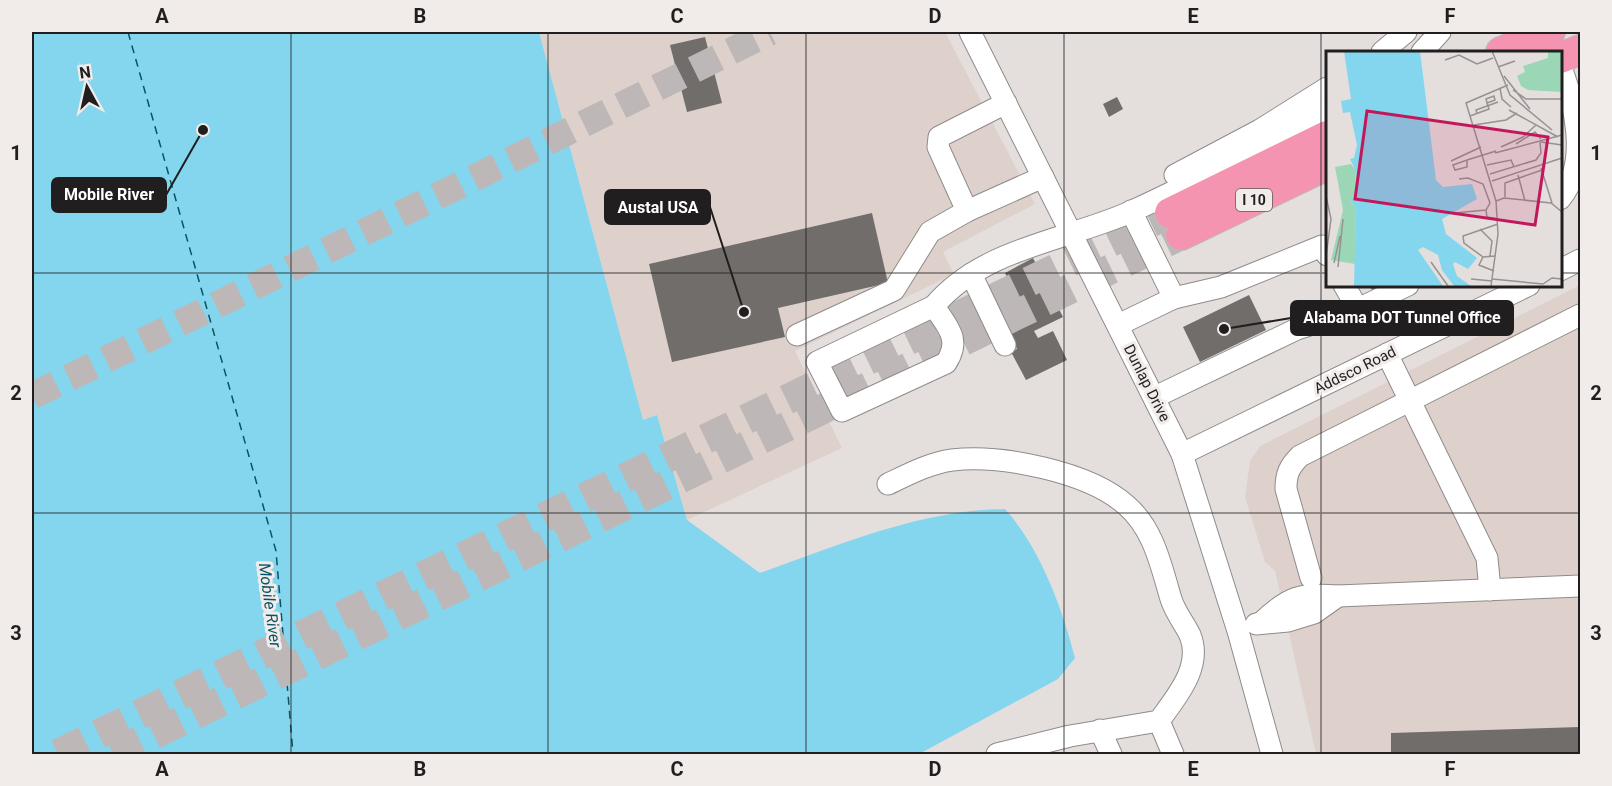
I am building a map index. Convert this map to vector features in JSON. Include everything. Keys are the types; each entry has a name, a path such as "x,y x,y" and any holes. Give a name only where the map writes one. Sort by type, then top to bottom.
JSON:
{"highway":[{"path":"1503,51 1550,32"},
{"path":"1561,58 1581,50"},
{"path":"1561,58 1581,57"},
{"name":"I 10","path":"1326,137 1175,224 1326,165"}],"street":[{"name":"Dunlap Drive","path":"970,32 1182,454 1239,631 1272,754"},
{"path":"1383,51 1406,32"},
{"path":"1423,51 1440,32"},
{"path":"1561,69 1575,123 1577,148 1572,174 1561,197"},
{"path":"1131,211 1147,193 1164,181 1260,130 1326,89"},
{"path":"967,211 938,147 939,137 1006,103"},
{"path":"934,306 954,339 954,352 946,363 842,411 817,362 934,306 948,290 970,274 1031,245 1072,234 1131,211 1237,160 1326,113"},
{"path":"797,335 894,290 930,232 967,211 1043,177"},
{"path":"1131,211 1174,298"},
{"path":"1118,325 1174,298 1221,287 1322,246 1326,253"},
{"path":"1561,270 1581,260"},
{"path":"970,274 1005,345"},
{"path":"1345,286 1358,309"},
{"path":"1155,397 1297,329 1358,309 1406,286"},
{"name":"Addsco Road","path":"1182,454 1527,286"},
{"path":"1311,578 1286,489 1286,474 1300,456 1581,315"},
{"path":"1387,354 1487,558 1490,590"},
{"path":"888,483 931,465 951,460 1002,461 1082,480 1127,505 1150,536 1167,580 1171,601 1191,637 1194,650 1193,663 1182,689 1159,722 1100,730 997,754"},
{"path":"1239,631 1262,622 1283,602 1309,594 1338,596 1581,586"},
{"path":"1159,722 1173,754"},
{"path":"1100,730 1111,754"}],"shaded area":[{"path":"539,32 945,32 1035,204 943,252 954,274 795,351 842,448 687,520 657,415 643,421"},
{"path":"1580,285 1580,754 1316,754 1275,571 1265,562 1245,497 1250,461 1260,446"}],"water":[{"path":"32,32 539,32 643,420 657,415 687,520 760,573 911,522 942,515 1005,509 1029,542 1048,579 1064,619 1075,658 1058,679 919,754 32,754"}],"building":[{"path":"705,37 722,103 687,112 670,45"},
{"path":"1117,97 1123,109 1109,117 1103,104"},
{"path":"872,213 888,283 778,308 785,337 672,362 649,264"},
{"path":"1033,258 1063,317 1034,331 1038,338 1053,331 1067,360 1026,380 1011,352 1017,349 996,307 1017,297 1005,273"},
{"path":"1249,295 1266,330 1200,362 1183,327"},
{"path":"1580,727 1580,754 1391,754 1391,733"}],"ferry route":[{"path":"128,32 276,551 293,754"}],"tunnel":[{"path":"32,396 770,32"},
{"path":"58,754 1170,213"},
{"path":"113,754 1181,235"}],"place":[{"name":"Mobile River","path":"203,130"},
{"name":"Austal USA","path":"744,312"},
{"name":"Alabama DOT Tunnel Office","path":"1224,329"}]}
